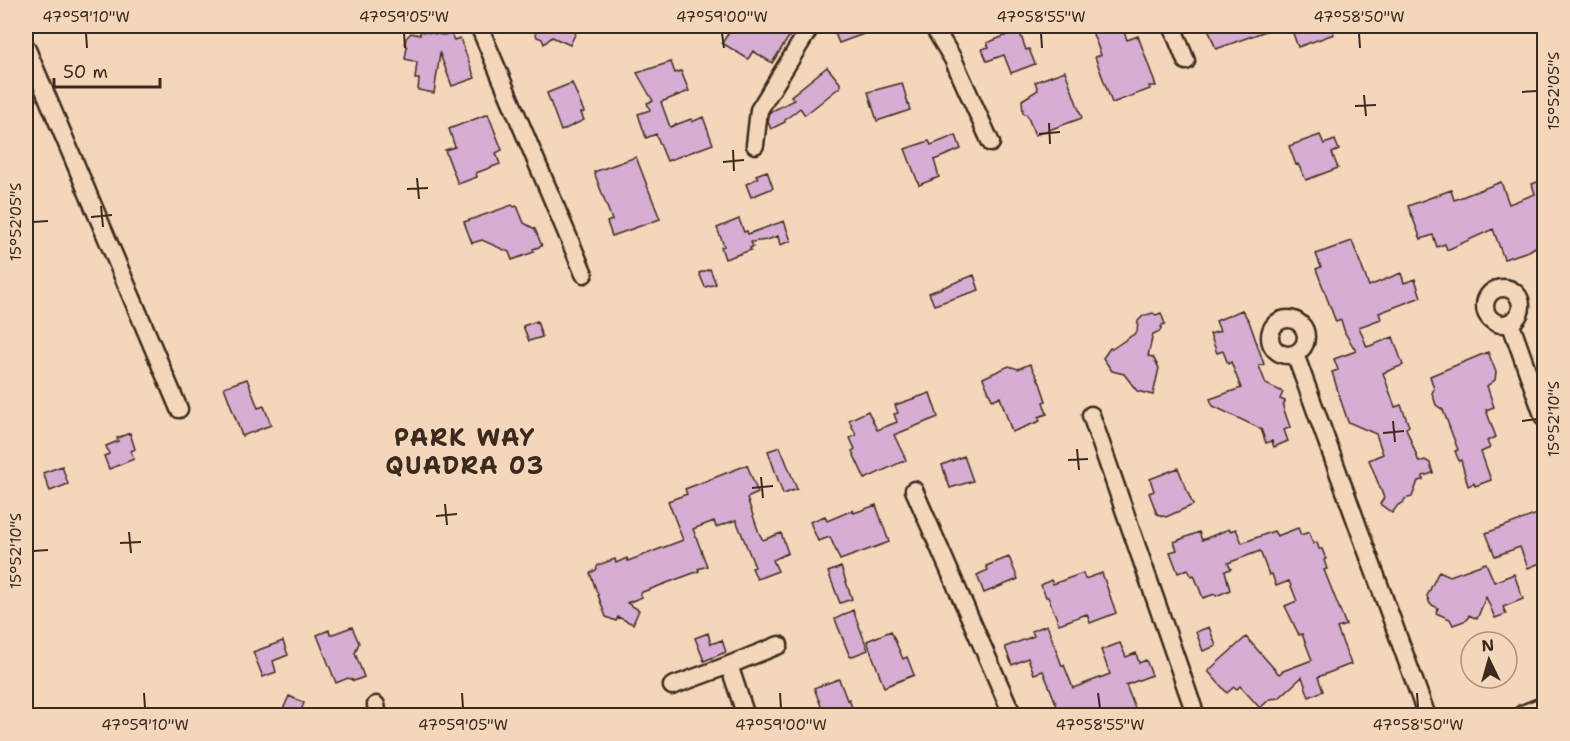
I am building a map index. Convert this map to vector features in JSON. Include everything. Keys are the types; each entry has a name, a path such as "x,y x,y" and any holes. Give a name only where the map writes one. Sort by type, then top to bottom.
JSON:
{"street":[{"path":"479,26 584,274"},
{"path":"755,145 759,110 811,26"},
{"path":"933,26 952,59 991,143"},
{"path":"1172,26 1186,62"},
{"path":"26,47 179,409"},
{"path":"1510,322 1545,418"},
{"path":"1295,354 1426,716"},
{"path":"1091,415 1196,716"},
{"path":"914,490 1013,716"},
{"path":"672,686 779,645"},
{"path":"729,665 747,716"},
{"path":"1524,716 1545,708"}],"path":[{"path":"26,30 42,26"}],"building":[{"path":"533,26 579,26 570,45 552,37 544,44 542,39 537,37"},
{"path":"733,26 796,26 772,63 753,51 748,59 722,43"},
{"path":"832,26 883,26 883,27 839,43"},
{"path":"1090,26 1118,26 1120,30 1123,29 1127,40 1138,36 1156,86 1149,86 1150,89 1112,103 1095,57 1101,55"},
{"path":"1207,26 1277,26 1277,27 1216,49"},
{"path":"1331,26 1334,34 1298,47 1291,28"},
{"path":"1019,30 1026,50 1029,49 1035,64 1011,73 1004,55 987,61 982,49 989,47 987,43"},
{"path":"420,31 442,35 451,34 454,40 460,38 475,78 452,86 440,54 434,93 418,90 419,79 415,79 417,62 405,59 407,47 405,43 411,33 420,35"},
{"path":"671,62 675,73 681,71 689,91 661,102 670,127 703,117 713,144 667,161 656,134 646,138 638,114 650,110 647,103 653,101 637,73"},
{"path":"827,67 840,83 840,87 805,115 800,108 785,122 771,129 768,122 770,112 794,100 791,96"},
{"path":"1065,71 1082,118 1035,135 1027,115 1023,113 1022,100 1038,90 1035,82"},
{"path":"572,83 584,112 581,113 584,120 561,131 547,93"},
{"path":"902,83 910,110 877,121 868,92"},
{"path":"488,114 502,150 496,153 500,164 476,173 477,177 458,184 445,150 455,147 449,129"},
{"path":"956,135 961,149 934,160 939,177 919,185 905,149 929,141 931,145"},
{"path":"1320,135 1324,144 1335,140 1339,150 1332,153 1338,168 1306,180 1298,164 1296,165 1289,146"},
{"path":"636,157 660,219 612,236 607,222 612,220 594,172"},
{"path":"767,171 773,188 751,197 746,184 758,178 756,175"},
{"path":"1545,179 1545,241 1529,251 1504,259 1493,229 1447,250 1445,244 1437,247 1433,235 1421,239 1408,206 1451,190 1454,200 1501,182 1509,204 1535,194 1532,184"},
{"path":"512,205 517,206 524,223 535,229 542,246 533,249 534,252 512,260 509,252 482,240 472,243 464,222"},
{"path":"739,219 744,232 747,231 748,234 784,221 791,241 780,245 778,236 751,242 753,247 750,248 751,250 725,259 721,247 724,246 717,228"},
{"path":"1352,241 1369,286 1401,273 1404,283 1415,279 1421,297 1379,313 1381,319 1359,327 1367,347 1393,337 1403,365 1383,373 1395,407 1401,405 1409,426 1406,428 1419,462 1425,460 1430,463 1433,473 1423,476 1423,480 1418,481 1412,497 1405,499 1392,513 1380,504 1384,498 1369,460 1383,454 1376,434 1348,422 1341,401 1332,372 1338,370 1334,359 1356,351 1345,333 1341,320 1336,322 1316,269 1321,267 1316,254"},
{"path":"710,269 716,284 705,287 699,273"},
{"path":"974,275 979,290 934,305 929,293"},
{"path":"1242,310 1249,321 1264,364 1259,366 1266,384 1283,392 1280,399 1285,401 1283,407 1290,427 1284,430 1288,441 1274,447 1272,441 1266,443 1261,429 1213,406 1210,399 1241,388 1231,362 1228,364 1223,351 1217,353 1210,334 1220,331 1216,321"},
{"path":"1153,313 1156,315 1161,313 1165,324 1162,325 1160,331 1153,334 1148,356 1153,357 1159,368 1153,395 1137,391 1124,374 1112,371 1103,358 1110,348 1112,349 1137,332 1138,321 1143,316"},
{"path":"537,321 542,337 529,341 523,326"},
{"path":"1488,352 1496,372 1495,380 1487,386 1494,407 1486,410 1496,437 1487,441 1490,448 1481,452 1491,480 1468,486 1443,410 1436,405 1430,376"},
{"path":"1030,364 1040,383 1046,401 1043,402 1047,414 1038,417 1040,421 1012,432 1000,397 992,400 983,378 1009,366 1018,369"},
{"path":"247,379 258,408 264,406 271,425 242,436 224,387"},
{"path":"930,393 938,417 894,435 906,460 865,479 852,451 855,449 850,438 856,435 849,420 868,411 877,430 897,422 894,414 898,413 895,405"},
{"path":"130,433 135,449 131,451 134,459 109,469 104,456 109,454 106,446"},
{"path":"780,447 797,489 783,494 768,451"},
{"path":"964,456 973,481 950,488 942,465"},
{"path":"747,465 758,493 747,498 759,533 763,540 781,533 788,553 773,560 778,571 757,579 752,568 755,567 736,520 716,527 714,521 693,529 707,566 640,593 642,597 627,603 639,610 633,624 618,617 616,621 606,617 590,573 596,570 598,565 615,559 616,563 627,558 628,561 683,540 668,501 687,494 685,489"},
{"path":"62,466 68,484 50,491 43,473"},
{"path":"1178,468 1193,505 1166,517 1157,514 1149,493 1154,491 1150,479"},
{"path":"876,505 889,542 840,560 830,537 818,541 810,522 825,516 827,521 853,510 854,513"},
{"path":"1545,511 1545,561 1528,568 1520,547 1495,556 1486,533"},
{"path":"1298,528 1301,535 1309,532 1313,544 1317,542 1326,559 1324,560 1327,569 1324,570 1346,625 1337,628 1351,664 1318,677 1323,691 1309,697 1302,677 1279,698 1270,699 1260,708 1240,686 1237,689 1234,687 1227,693 1208,671 1246,637 1279,674 1312,660 1302,634 1299,635 1285,606 1297,601 1289,581 1276,586 1260,551 1228,563 1231,569 1225,571 1230,590 1203,598 1194,575 1191,576 1188,569 1178,573 1170,552 1177,550 1174,542 1199,532 1202,540 1229,529 1230,531 1236,529 1242,543 1274,531 1277,536"},
{"path":"1009,557 1018,579 984,593 977,575 988,570 986,566"},
{"path":"1486,563 1494,582 1514,574 1523,599 1503,607 1506,614 1495,618 1486,597 1477,619 1469,615 1467,620 1453,625 1450,619 1436,613 1438,608 1430,604 1427,596 1439,571 1450,576"},
{"path":"841,567 852,599 840,603 828,572"},
{"path":"1083,573 1085,579 1102,573 1116,613 1090,623 1087,614 1059,624 1041,585 1051,580 1053,584"},
{"path":"853,610 868,650 850,657 835,619"},
{"path":"1047,625 1073,688 1110,674 1101,650 1120,643 1126,657 1136,653 1139,663 1146,660 1152,675 1126,685 1138,716 1061,716 1043,671 1034,674 1028,658 1012,665 1005,647 1034,636 1032,631"},
{"path":"352,627 359,643 355,653 364,677 354,681 348,678 336,683 317,635 329,630 330,635"},
{"path":"1209,627 1216,646 1203,651 1196,632"},
{"path":"891,631 903,659 907,657 914,675 884,687 867,641"},
{"path":"708,633 711,644 722,640 726,652 704,661 695,638"},
{"path":"283,641 288,655 273,661 276,672 263,677 253,652"},
{"path":"839,679 855,716 825,716 814,688"},
{"path":"289,696 304,703 299,716 280,716"}],"district":[{"name":"PARK WAY QUADRA 03","path":"465,452"}]}
